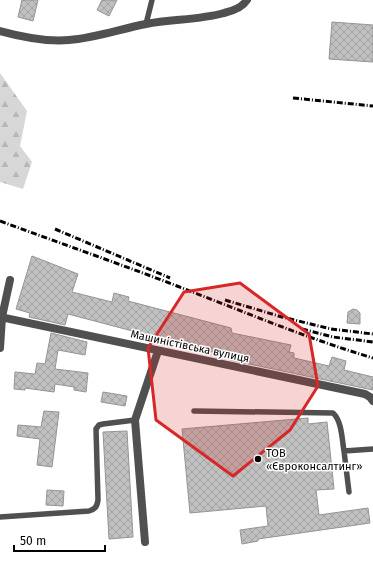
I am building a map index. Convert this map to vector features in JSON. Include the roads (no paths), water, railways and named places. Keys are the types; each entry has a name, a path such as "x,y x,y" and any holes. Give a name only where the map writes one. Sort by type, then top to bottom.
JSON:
{"street":[{"path":"0,31 42,40 68,40 95,36 146,24 224,14 238,9 247,0"},
{"path":"0,348 1,317 10,280"},
{"name":"Машиністівська вулиця","path":"1,317 365,394 372,398"},
{"path":"145,542 135,420 158,351"}],"lane":[{"path":"146,24 152,0"},
{"path":"194,411 333,413 338,422 344,451 349,492"},
{"path":"0,516 94,509 98,505 96,428 103,424 135,420"},
{"path":"344,451 373,449"}],"railway":[{"path":"293,98 373,106"},
{"path":"0,221 299,333 373,358"},
{"path":"55,229 170,278"},
{"path":"225,300 282,317 331,329 373,334"},
{"path":"302,329 333,337 373,342"}],"place":[{"name":"ТОВ «Євроконсалтинг»","path":"258,459"}]}
